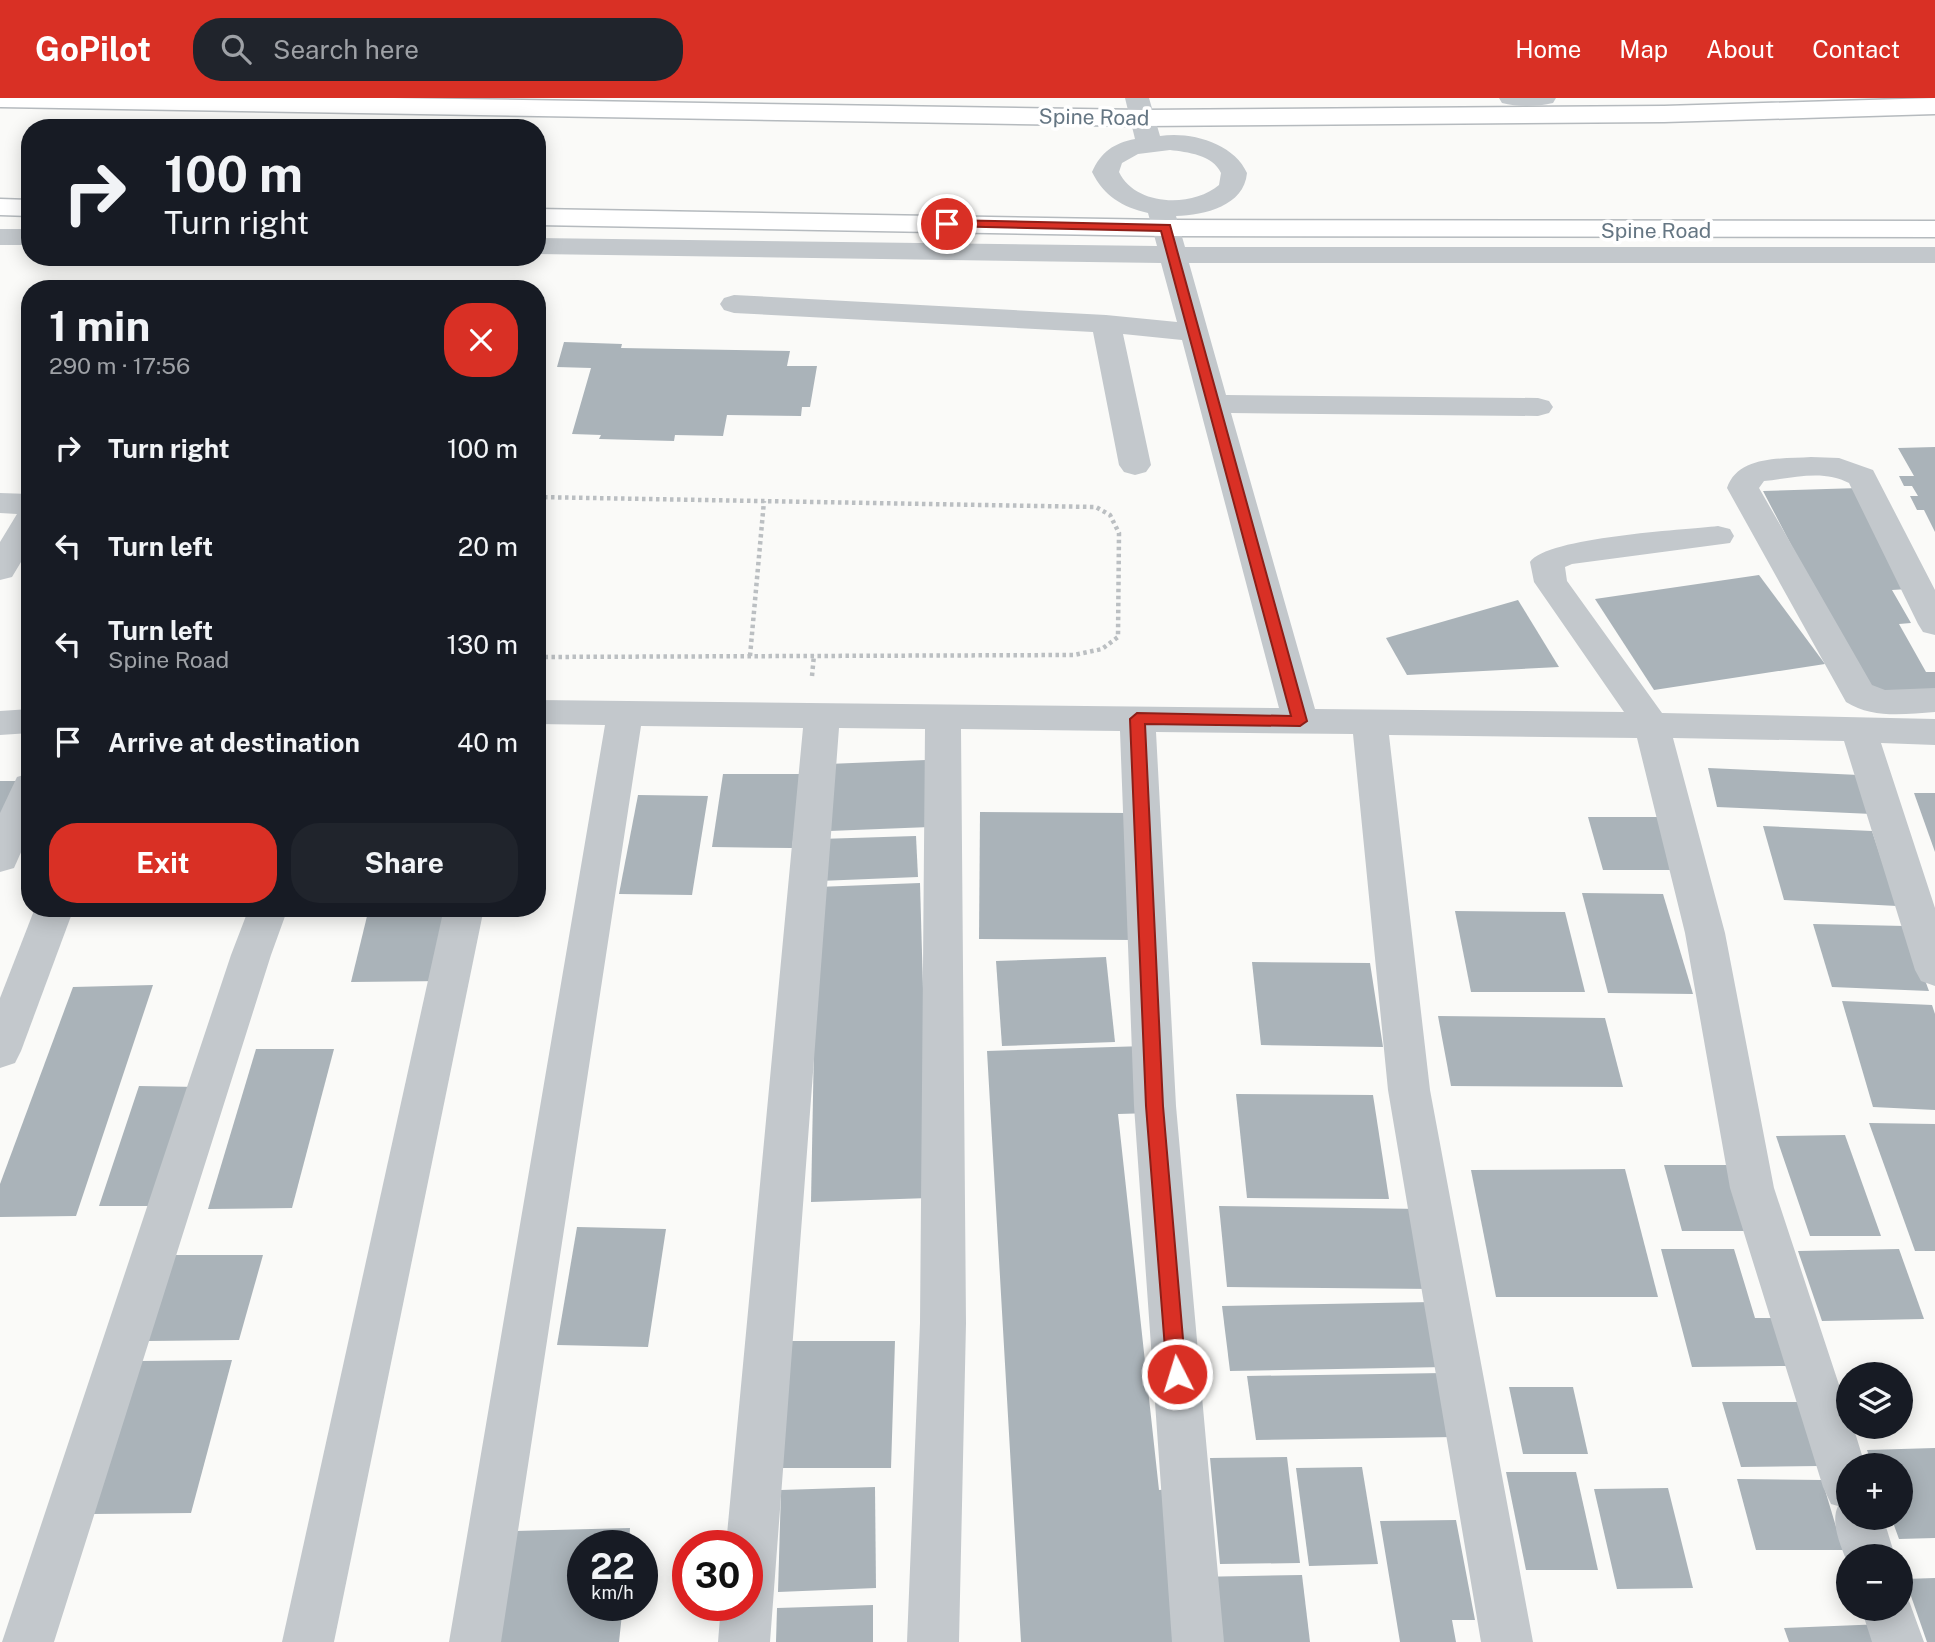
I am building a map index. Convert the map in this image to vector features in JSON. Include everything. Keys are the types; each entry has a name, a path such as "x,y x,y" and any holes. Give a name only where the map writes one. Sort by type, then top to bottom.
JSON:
{"main road":[{"name":"Spine Road","path":"0,99 1143,120 1664,114 1935,106"},
{"path":"0,208 21,208"},
{"name":"Spine Road","path":"546,217 1167,230 1935,229"}],"street":[{"path":"1511,98 1544,98"},
{"path":"1167,230 1203,204 1220,198 1231,189 1235,178 1233,168 1209,150 1143,120 1130,147 1107,164 1105,175 1110,186 1167,230 1935,255"},
{"path":"1167,230 1300,721"},
{"name":"Spine Road","path":"546,246 1167,230"},
{"path":"0,237 21,237"},
{"path":"734,304 1106,324 1194,332"},
{"path":"1106,324 1135,466"},
{"path":"1215,404 1538,407"},
{"path":"1935,624 1862,477 1852,469 1837,466 1756,472 1746,479 1743,488 1859,693 1865,699 1877,702 1935,700"},
{"path":"0,503 21,504"},
{"path":"0,569 21,534"},
{"path":"1718,536 1565,554 1547,562 1551,582 1652,725 1705,933 1752,1188 1837,1453"},
{"path":"546,712 1799,727 1935,732"},
{"path":"475,1642 625,713"},
{"path":"753,1530 822,715"},
{"path":"933,1642 943,1323 943,716"},
{"path":"1137,719 1155,1106 1198,1642"},
{"path":"0,723 21,721"},
{"path":"1370,722 1409,1090 1507,1642"},
{"path":"1858,731 1935,970"},
{"path":"0,858 21,808"},
{"path":"0,1051 52,917"},
{"path":"28,1642 266,917"},
{"path":"308,1642 462,917"},
{"path":"744,1642 746,1621"},
{"path":"1891,1621 1898,1642"}],"path":[{"path":"546,497 1096,507 1110,515 1119,533 1118,637 1102,649 1074,655 546,657"},
{"path":"750,656 764,501"}],"building":[{"path":"564,342 622,344 621,348 790,351 787,366 817,366 810,407 802,407 801,416 727,415 723,436 675,435 674,441 599,439 601,435 572,434 591,368 557,367"},
{"path":"1935,447 1935,532 1924,510 1917,510 1910,496 1918,496 1912,486 1904,486 1899,476 1914,476 1898,448"},
{"path":"1859,488 1908,589 1892,590 1911,623 1899,624 1926,672 1935,672 1935,696 1871,698 1763,491"},
{"path":"1759,575 1825,664 1654,690 1595,599"},
{"path":"1518,600 1559,667 1407,675 1386,638"},
{"path":"926,760 930,827 829,831 828,764"},
{"path":"1708,768 1859,775 1872,814 1717,807"},
{"path":"723,774 801,774 792,848 712,847"},
{"path":"0,781 16,781 0,818"},
{"path":"1914,793 1935,793 1935,852"},
{"path":"638,795 708,796 692,895 619,894"},
{"path":"980,812 1127,813 1134,940 979,939"},
{"path":"1588,817 1662,817 1679,870 1603,870"},
{"path":"1763,826 1872,831 1897,906 1784,900"},
{"path":"916,836 918,877 819,881 819,839"},
{"path":"920,883 929,1198 811,1202 817,887"},
{"path":"1582,893 1663,894 1693,994 1608,993"},
{"path":"1455,911 1565,912 1585,992 1471,992"},
{"path":"367,917 458,917 446,981 351,982"},
{"path":"1813,924 1905,926 1929,991 1832,987"},
{"path":"1106,957 1115,1042 1002,1046 996,961"},
{"path":"1252,962 1370,963 1383,1047 1261,1045"},
{"path":"153,985 76,1216 0,1217 0,1184 73,987"},
{"path":"1842,1001 1932,1005 1935,1014 1935,1110 1873,1107"},
{"path":"1438,1016 1605,1018 1623,1087 1451,1086"},
{"path":"1145,1046 1153,1113 1118,1114 1159,1490 1173,1489 1190,1642 1021,1642 987,1051"},
{"path":"256,1049 334,1049 292,1208 208,1209"},
{"path":"139,1086 199,1087 161,1206 99,1206"},
{"path":"1236,1094 1373,1095 1389,1199 1247,1198"},
{"path":"1869,1123 1935,1124 1935,1251 1915,1251"},
{"path":"1845,1135 1881,1236 1810,1236 1776,1136"},
{"path":"1664,1165 1736,1165 1757,1231 1682,1231"},
{"path":"1625,1169 1658,1297 1496,1297 1471,1170"},
{"path":"1219,1206 1422,1209 1435,1289 1227,1287"},
{"path":"577,1227 666,1229 648,1347 557,1345"},
{"path":"1661,1249 1734,1249 1755,1318 1773,1318 1788,1366 1692,1367"},
{"path":"1899,1249 1924,1319 1822,1321 1798,1251"},
{"path":"175,1255 263,1255 239,1340 148,1341"},
{"path":"1432,1302 1445,1367 1230,1371 1222,1306"},
{"path":"780,1341 895,1341 891,1468 772,1468"},
{"path":"232,1360 191,1513 93,1514 140,1361"},
{"path":"1443,1373 1455,1437 1256,1440 1247,1376"},
{"path":"1509,1387 1573,1387 1588,1454 1523,1454"},
{"path":"1722,1402 1799,1402 1819,1466 1741,1467"},
{"path":"1935,1448 1935,1538 1899,1539 1896,1530 1913,1530 1913,1453 1868,1453 1867,1450"},
{"path":"1287,1457 1300,1563 1220,1564 1210,1458"},
{"path":"1362,1467 1378,1564 1309,1566 1296,1468"},
{"path":"1506,1472 1576,1472 1598,1570 1526,1570"},
{"path":"1737,1479 1822,1480 1841,1544 1836,1544 1836,1550 1756,1550"},
{"path":"875,1487 876,1588 778,1592 781,1490"},
{"path":"1668,1488 1693,1588 1617,1589 1594,1489"},
{"path":"1456,1520 1475,1620 1452,1620 1456,1642 1400,1642 1380,1521"},
{"path":"630,1528 567,1530 567,1621 621,1621 619,1642 500,1642 515,1531"},
{"path":"1302,1575 1310,1642 1201,1642 1194,1577"},
{"path":"1935,1578 1935,1642 1927,1642 1913,1602 1913,1579"},
{"path":"873,1605 873,1642 776,1642 777,1608"},
{"path":"1884,1624 1890,1642 1789,1642 1784,1628"}],"route":[{"path":"947,224 1166,228 1300,721 1137,719 1155,1106 1177,1374"}]}
